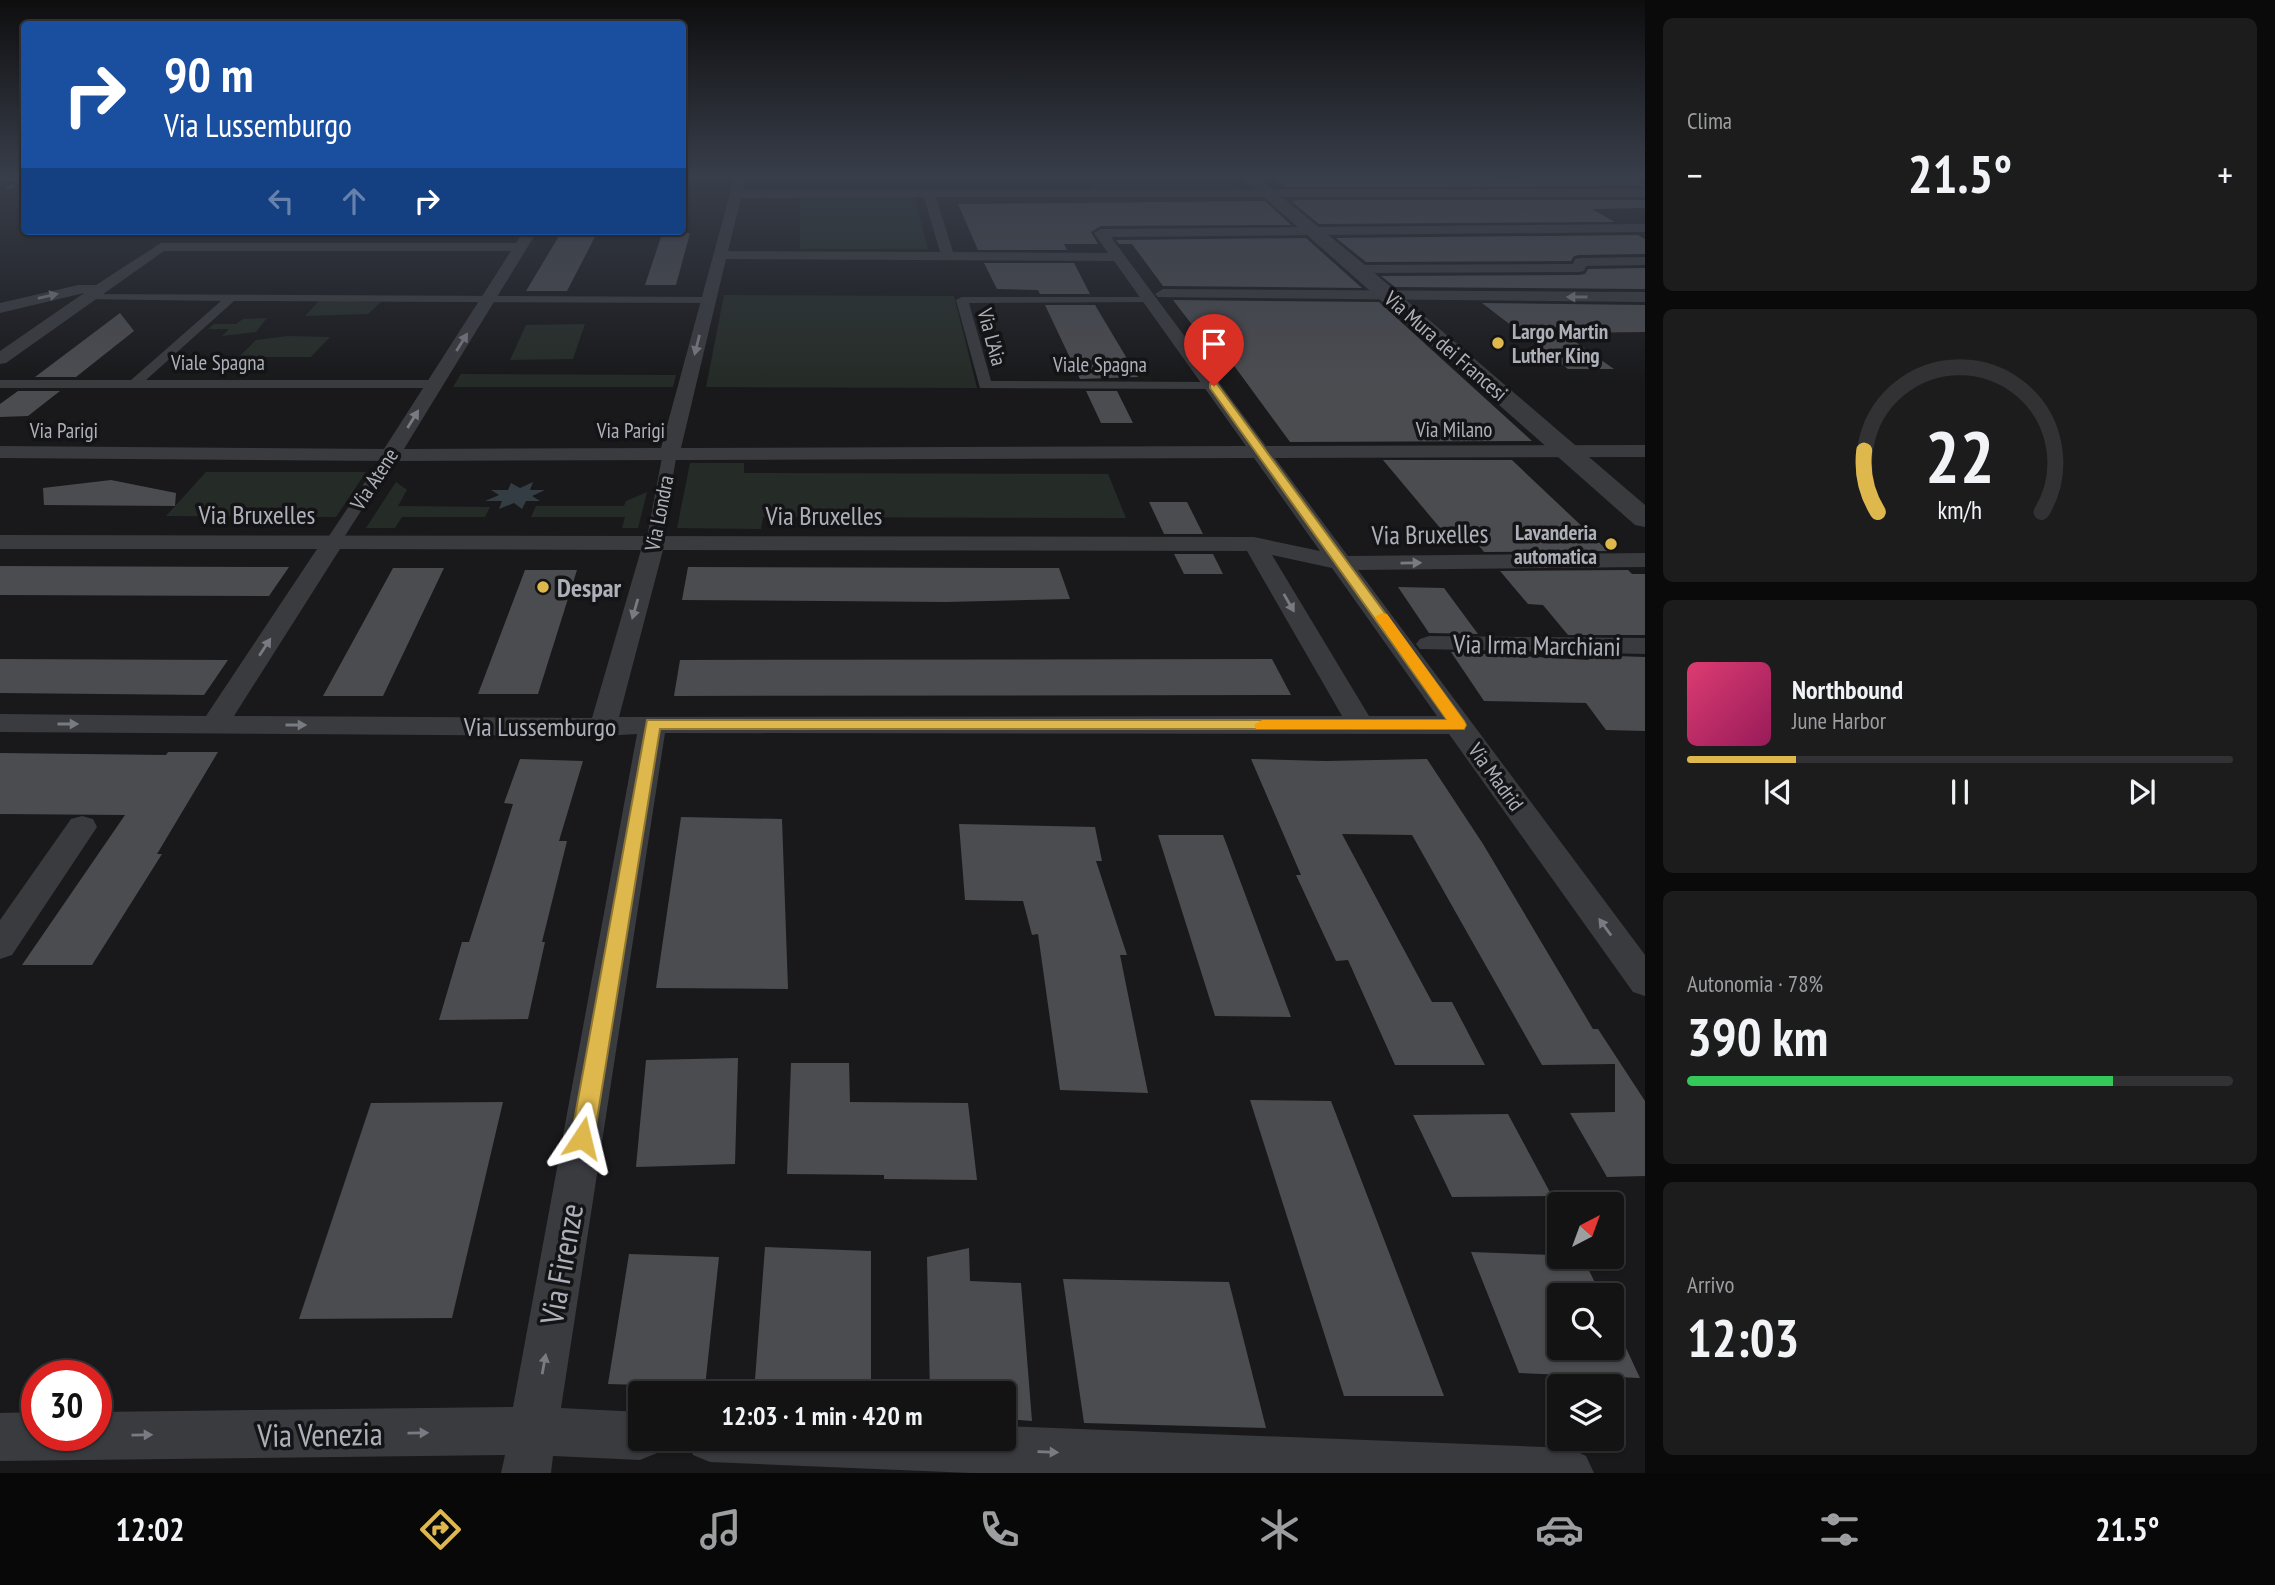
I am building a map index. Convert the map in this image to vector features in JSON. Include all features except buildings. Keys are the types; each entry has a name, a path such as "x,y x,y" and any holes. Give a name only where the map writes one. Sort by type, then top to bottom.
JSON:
{"street":[{"path":"0,359 161,247 259,247 278,244"},
{"path":"444,244 520,247"},
{"name":"Via Atene","path":"214,725 390,455 522,244"},
{"name":"Via Londra","path":"603,727 654,543 670,452 723,244"},
{"path":"944,244 948,257"},
{"name":"Via Madrid","path":"1110,244 1157,297 1214,386 1645,982"},
{"name":"Via Mura dei Francesi","path":"1326,244 1359,269 1645,519"},
{"path":"720,255 1120,257"},
{"path":"1359,269 1579,268 1580,262 1645,261"},
{"path":"0,308 78,289 92,293 231,298 708,300"},
{"path":"1157,297 1386,294 1645,297"},
{"name":"Via L'Aia","path":"985,385 962,300 1157,297"},
{"path":"135,383 231,298"},
{"name":"Viale Spagna","path":"0,384 435,384"},
{"name":"Viale Spagna","path":"985,385 1214,386"},
{"name":"Via Milano","path":"1262,453 1645,451"},
{"name":"Via Parigi","path":"0,452 390,455 670,452 1262,453"},
{"name":"Via Bruxelles","path":"0,542 1254,544 1342,563 1645,561"},
{"path":"1254,544 1361,725"},
{"name":"Via Irma Marchiani","path":"1429,644 1645,646"},
{"name":"Via Lussemburgo","path":"0,723 603,727 653,724 1458,725"},
{"name":"Via Firenze","path":"529,1452 653,724"},
{"path":"0,946 82,827"},
{"name":"Via Venezia","path":"0,1437 529,1452 628,1438"},
{"path":"1016,1450 1569,1473"}],"shaded area":[{"path":"800,244 927,244 928,249 800,249"},
{"path":"724,295 954,296 977,388 706,387"},
{"path":"319,301 381,302 368,314 305,316"},
{"path":"267,318 256,332 222,336 229,329 208,329 214,324 236,324 243,319"},
{"path":"585,324 573,359 510,360 526,325"},
{"path":"288,336 330,337 311,357 239,357 256,340"},
{"path":"461,374 676,375 673,387 453,387"},
{"path":"690,463 744,463 744,473 1108,474 1126,518 763,517 761,529 677,528"},
{"path":"206,472 366,472 336,517 166,516"},
{"path":"396,482 407,490 398,506 490,507 485,517 402,517 395,528 366,528"},
{"path":"533,482 530,490 545,490 532,496 540,501 526,501 522,509 514,503 499,509 502,501 485,501 499,495 491,490 508,490 511,483 520,488"},
{"path":"647,492 638,528 622,528 625,517 531,517 536,506 624,506 626,501"}],"slow traffic":[{"path":"1262,725 1458,725 1382,617"}],"place":[{"name":"Largo Martin Luther King","path":"1498,343"},
{"name":"Lavanderia automatica","path":"1611,544"},
{"name":"Despar","path":"543,587"}],"route":[{"path":"582,1138 653,724 1458,725 1214,386"}]}
